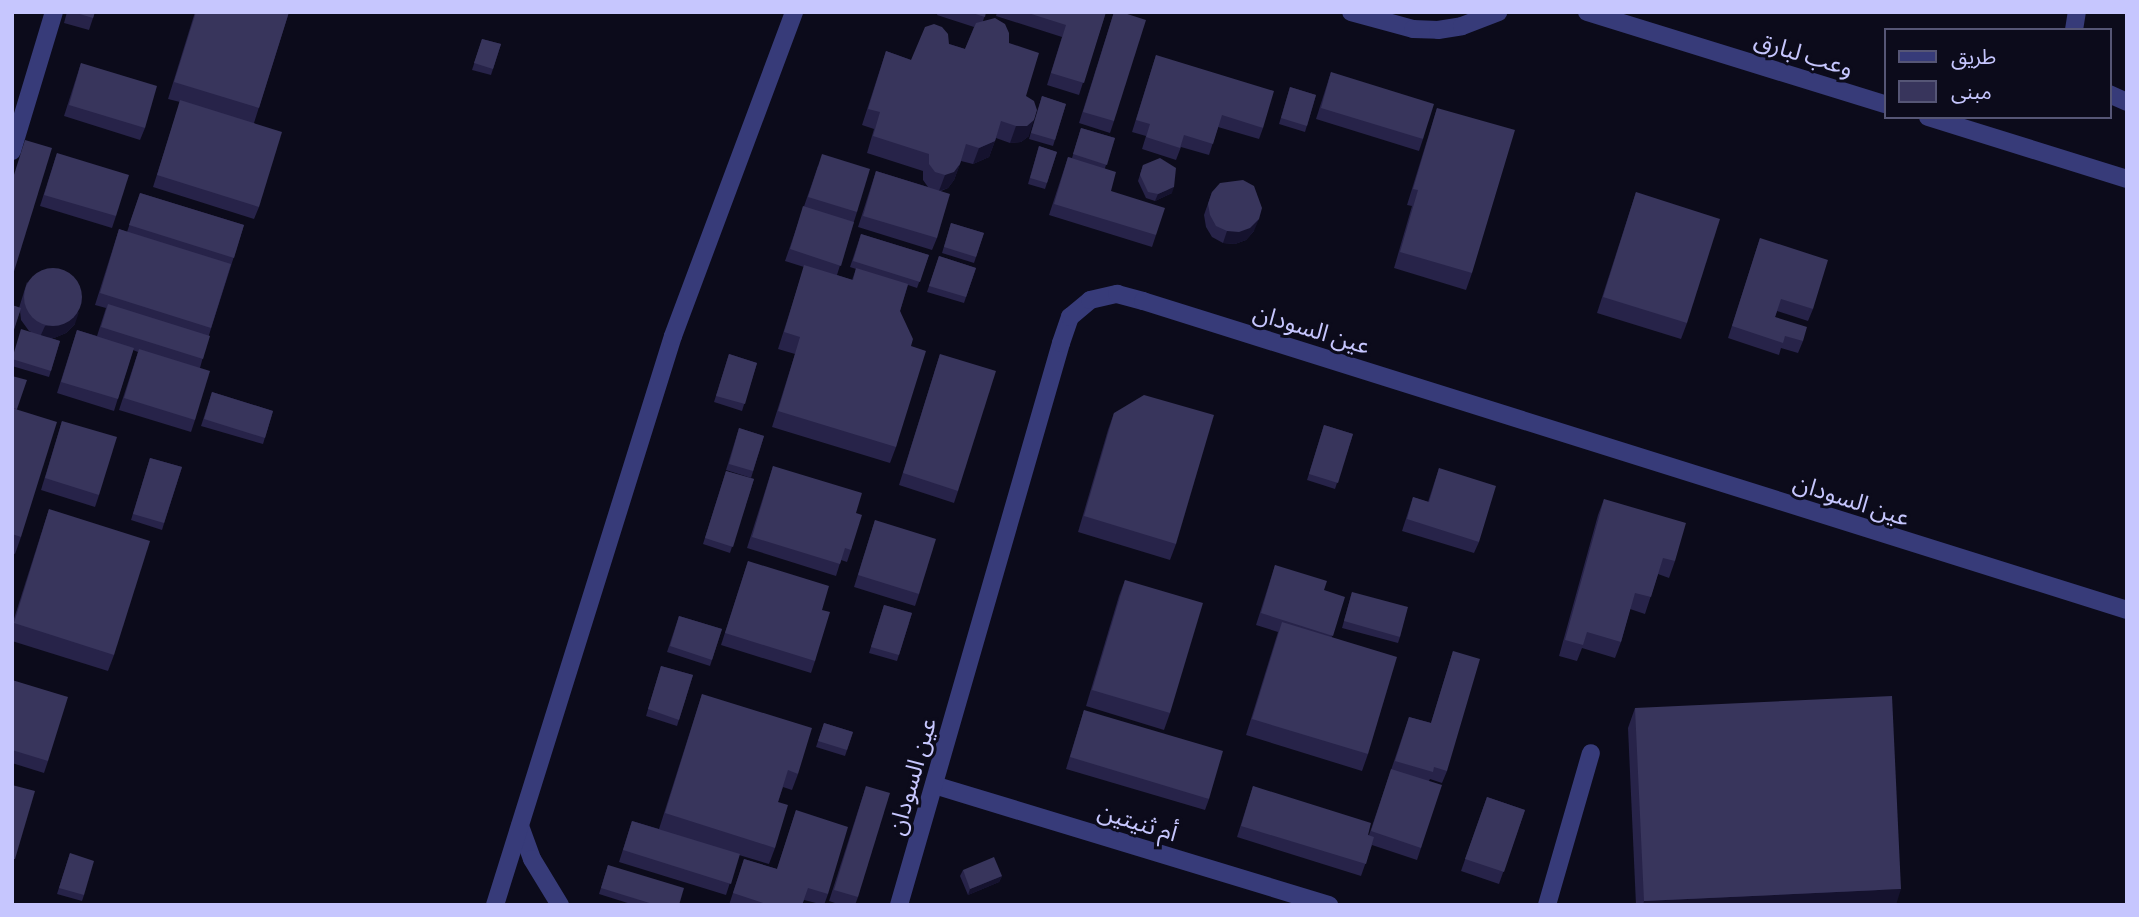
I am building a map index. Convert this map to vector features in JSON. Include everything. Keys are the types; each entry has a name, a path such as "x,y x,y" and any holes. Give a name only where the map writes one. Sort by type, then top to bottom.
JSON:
{"street":[{"path":"12,151 54,12"},
{"path":"495,905 673,336 794,12"},
{"path":"1351,12 1413,29 1438,30 1462,26 1498,12"},
{"name":"وعب لبارق","path":"1587,12 1884,104"},
{"path":"2111,95 2127,102"},
{"path":"1934,119 2127,179"},
{"name":"عين السودان","path":"899,905 1070,317 1090,300 1117,294 2127,610"},
{"path":"1547,905 1591,753"},
{"name":"أم ثنيتين","path":"934,785 1329,905"},
{"path":"520,826 532,859 560,905"}],"building":[{"path":"73,12 95,12 93,18"},
{"path":"196,12 289,12 259,108 174,82"},
{"path":"969,12 986,12 985,17"},
{"path":"1025,12 1106,12 1084,83 1051,73 1066,25"},
{"path":"1114,12 1146,20 1114,121 1083,112"},
{"path":"995,18 1005,24 1009,43 1039,53 1026,96 1034,101 1037,110 1034,120 1027,126 1001,121 995,141 979,148 966,144 960,164 954,172 945,175 935,172 929,164 929,154 873,136 880,112 868,109 886,51 911,60 925,27 934,24 942,27 948,34 949,44 965,49 976,23"},
{"path":"482,39 501,44 493,69 474,63"},
{"path":"1156,55 1274,91 1263,128 1222,115 1213,144 1184,135 1180,148 1146,137 1150,124 1136,120"},
{"path":"81,63 157,86 145,128 69,105"},
{"path":"1331,72 1434,104 1423,139 1321,108"},
{"path":"1290,87 1316,95 1307,126 1281,118"},
{"path":"1042,96 1066,104 1055,140 1031,133"},
{"path":"180,100 282,132 259,207 157,175"},
{"path":"1437,108 1515,130 1472,273 1400,252 1418,190 1413,189"},
{"path":"1081,128 1115,138 1107,165 1073,154"},
{"path":"25,140 52,148 12,278 12,181"},
{"path":"1039,146 1057,152 1047,183 1030,178"},
{"path":"57,153 129,175 116,216 44,195"},
{"path":"822,154 870,169 857,212 808,197"},
{"path":"1068,157 1116,172 1111,191 1165,208 1156,235 1054,204"},
{"path":"1160,158 1176,168 1174,187 1158,194 1148,192 1140,175 1143,165"},
{"path":"876,171 950,194 937,238 863,216"},
{"path":"1243,180 1254,186 1262,208 1259,219 1250,228 1239,232 1227,231 1216,226 1208,204 1212,192 1220,183"},
{"path":"1636,192 1720,219 1687,323 1603,297"},
{"path":"140,193 244,225 234,258 129,225"},
{"path":"803,206 854,222 841,266 790,249"},
{"path":"951,223 984,233 976,257 944,247"},
{"path":"119,229 231,264 211,328 100,293"},
{"path":"861,234 929,255 920,282 853,261"},
{"path":"1760,238 1828,260 1813,309 1781,299 1775,317 1807,327 1803,341 1785,336 1783,343 1732,326"},
{"path":"939,256 976,268 966,297 929,286"},
{"path":"804,265 853,280 856,268 908,284 900,311 913,339 911,346 926,351 896,447 778,411 800,337 784,332"},
{"path":"47,268 59,268 74,276 82,291 82,303 74,318 59,326 47,326 32,318 24,303 24,291 32,276"},
{"path":"108,304 210,336 203,359 101,327"},
{"path":"12,305 21,308 13,333 12,332"},
{"path":"21,329 60,341 51,371 12,359"},
{"path":"77,330 134,348 118,399 61,382"},
{"path":"139,349 210,371 195,420 124,398"},
{"path":"729,354 757,363 745,404 716,396"},
{"path":"940,354 996,371 958,491 903,473"},
{"path":"12,376 27,380 17,409 12,408"},
{"path":"212,392 273,411 265,438 204,419"},
{"path":"1144,395 1214,415 1176,544 1084,516 1114,413"},
{"path":"12,408 57,422 21,537 12,534"},
{"path":"62,421 117,437 99,495 45,478"},
{"path":"1324,425 1353,434 1338,483 1309,474"},
{"path":"739,428 764,436 753,471 729,464"},
{"path":"150,458 182,467 164,523 133,514"},
{"path":"773,466 862,493 856,513 862,515 851,550 845,548 840,564 752,537"},
{"path":"1439,468 1496,486 1479,542 1407,519 1413,497 1429,502"},
{"path":"726,471 754,479 733,547 705,538"},
{"path":"1604,499 1686,523 1675,561 1663,558 1651,597 1635,593 1621,642 1587,632 1583,645 1565,640"},
{"path":"49,509 150,541 114,655 14,623"},
{"path":"875,520 936,539 919,594 858,575"},
{"path":"748,561 829,586 822,610 830,612 815,661 725,633"},
{"path":"1275,565 1327,581 1324,590 1345,597 1333,636 1261,613"},
{"path":"1125,580 1203,603 1170,713 1092,690"},
{"path":"1352,592 1408,607 1400,637 1344,621"},
{"path":"884,605 912,613 899,655 871,647"},
{"path":"679,616 722,629 712,660 670,646"},
{"path":"1282,622 1397,657 1368,754 1252,719"},
{"path":"1453,651 1480,659 1447,771 1434,767 1433,772 1395,761 1409,717 1431,723"},
{"path":"661,666 693,675 679,720 648,709"},
{"path":"12,680 68,697 48,761 12,750"},
{"path":"702,694 812,728 798,774 788,770 778,802 788,805 775,848 665,813"},
{"path":"1892,696 1901,889 1644,901 1635,708"},
{"path":"1084,710 1223,751 1209,799 1070,757"},
{"path":"824,723 853,732 847,750 818,741"},
{"path":"1391,769 1442,785 1421,848 1371,831"},
{"path":"12,785 35,791 15,859 12,859"},
{"path":"866,786 890,793 858,897 834,890"},
{"path":"1253,786 1371,823 1368,835 1374,837 1366,864 1241,826"},
{"path":"1487,797 1525,810 1504,872 1465,859"},
{"path":"796,810 848,827 828,894 808,888 802,905 769,905 733,893 744,859 777,869"},
{"path":"632,821 740,854 731,884 623,850"},
{"path":"70,853 94,861 84,895 59,888"},
{"path":"994,857 1002,876 970,889 963,870"},
{"path":"608,865 684,888 679,905 656,905 601,888"}]}
